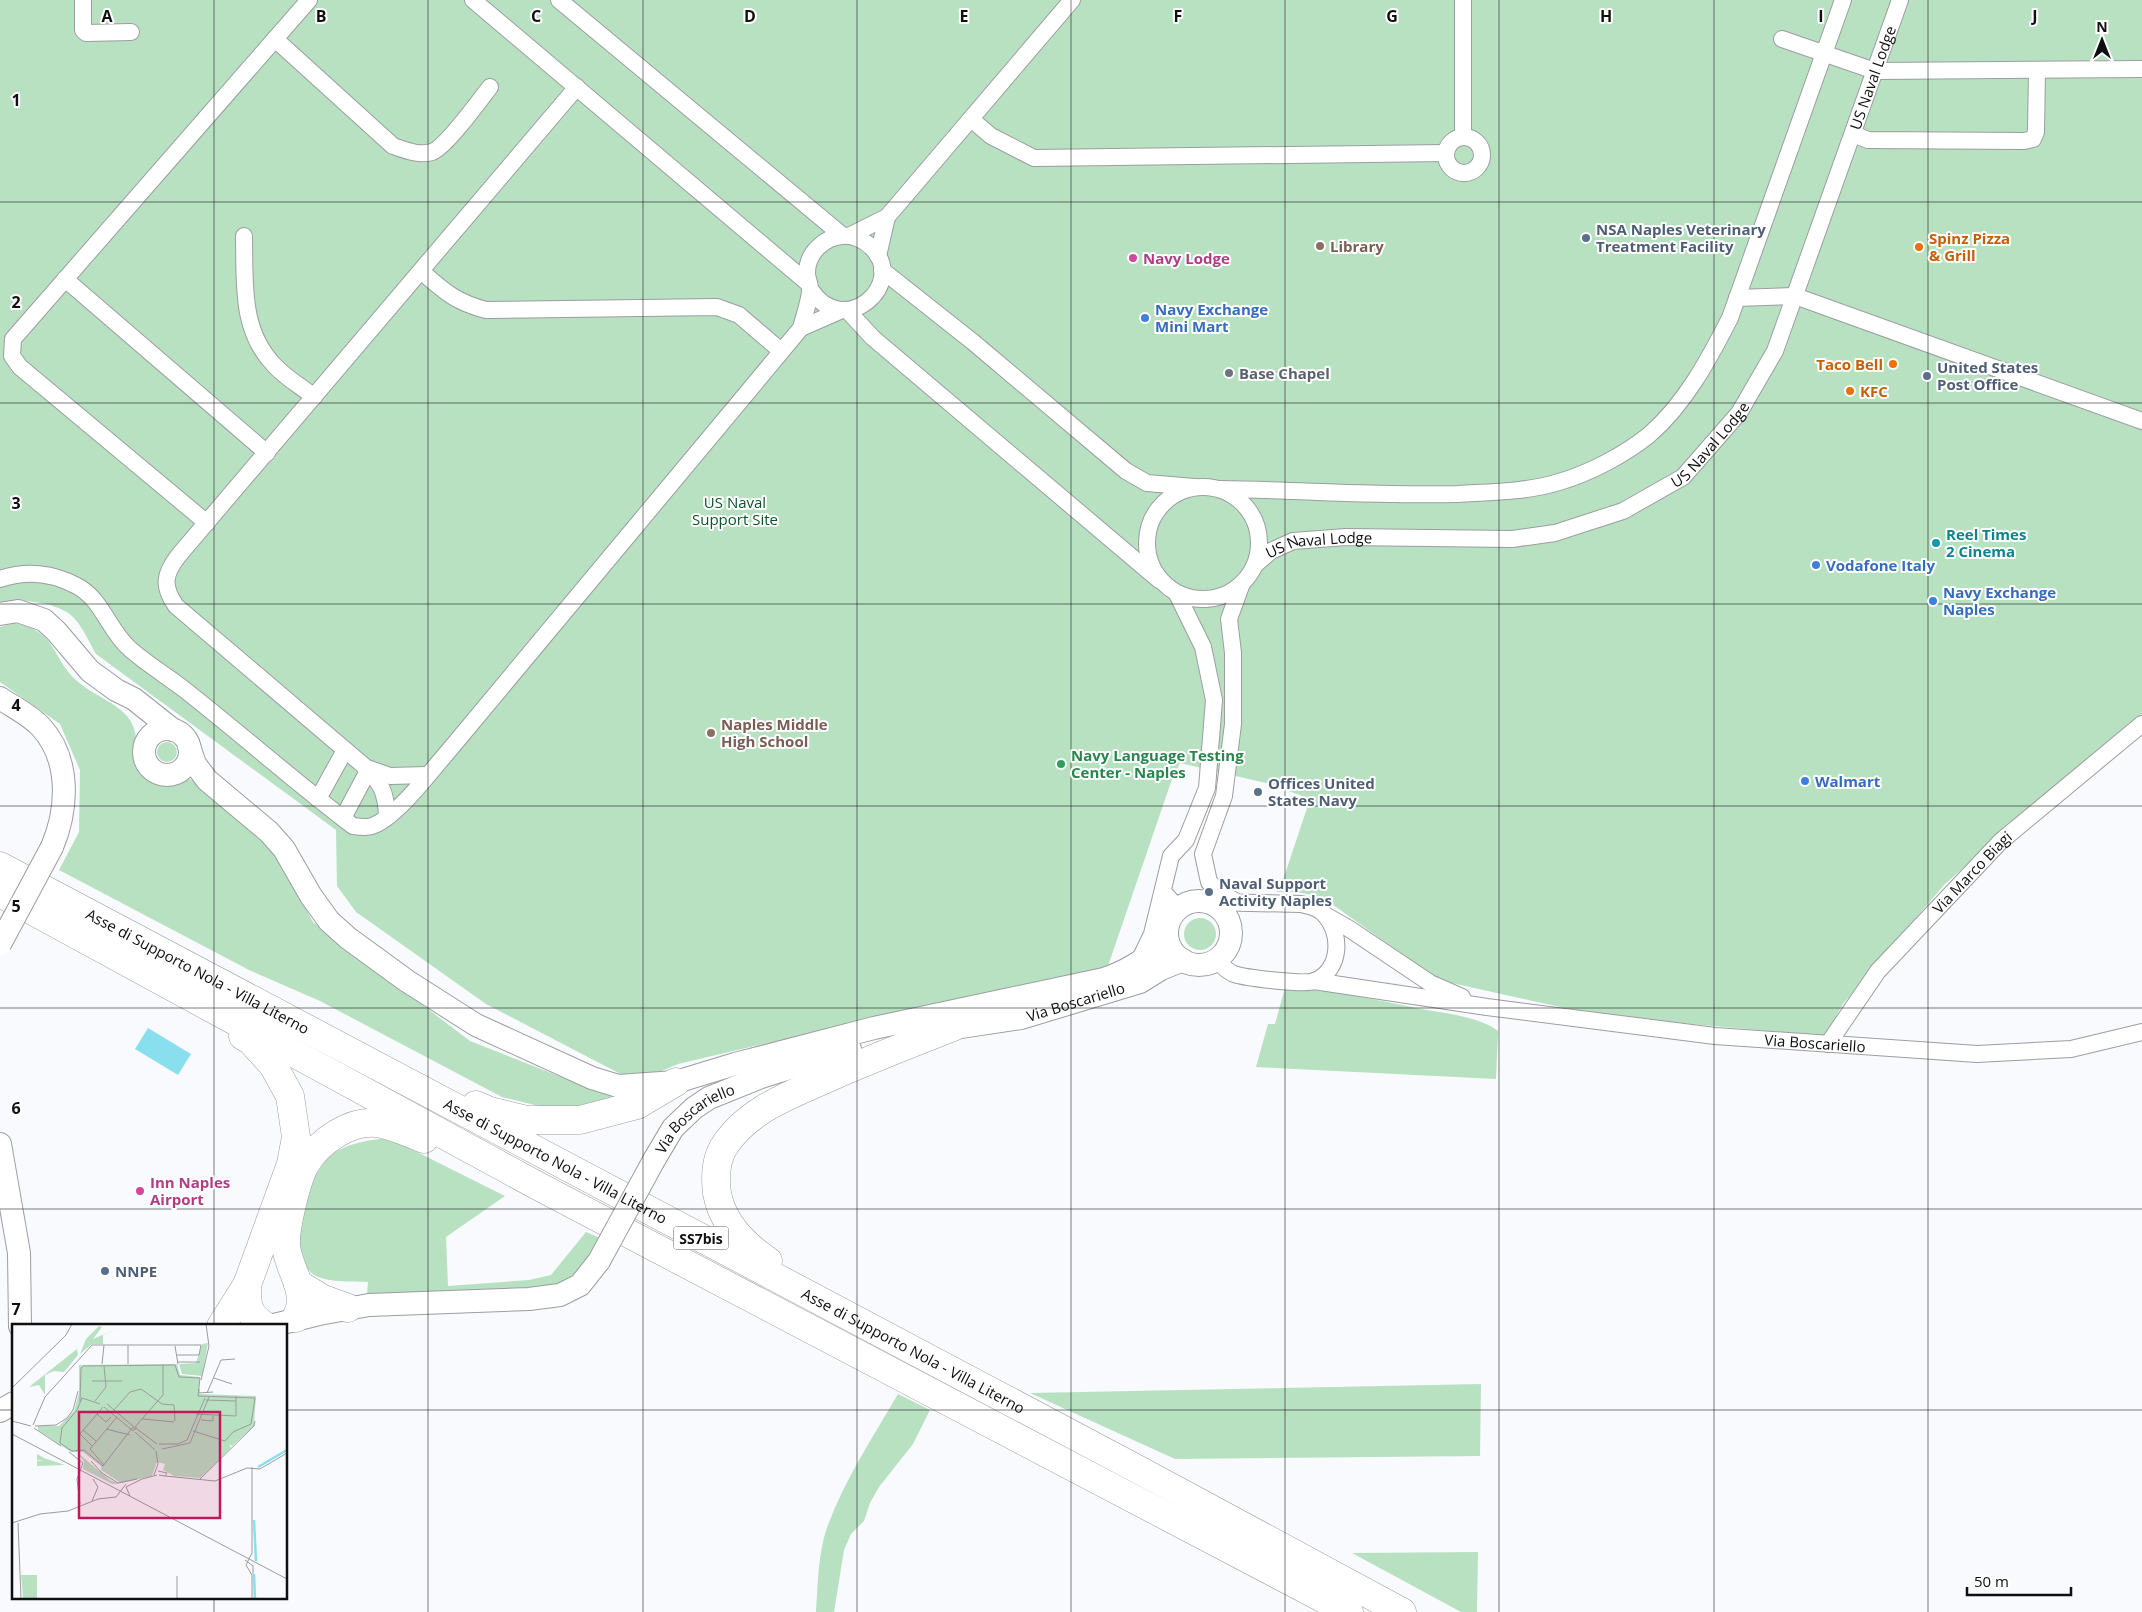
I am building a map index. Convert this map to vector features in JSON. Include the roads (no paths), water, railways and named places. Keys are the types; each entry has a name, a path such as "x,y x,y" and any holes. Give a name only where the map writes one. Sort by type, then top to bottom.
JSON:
{"highway":[{"name":"Asse di Supporto Nola - Villa Literno","path":"0,866 1402,1612"},
{"name":"Asse di Supporto Nola - Villa Literno","path":"0,893 538,1186 1349,1612"},
{"path":"168,984 251,1041 274,1065 290,1096 296,1137 291,1164 247,1285 222,1324"},
{"path":"863,1324 747,1247 728,1222 719,1204 716,1187 720,1156 733,1135 745,1121 761,1110 879,1056 953,1028"},
{"path":"337,1046 490,1110 527,1120 580,1120 637,1105 676,1082"},
{"path":"296,1318 301,1302 298,1284 288,1262 286,1245 287,1227 306,1164 320,1146 336,1134 356,1126 376,1123 398,1128 538,1186"},
{"path":"298,1284 323,1299 348,1308"},
{"path":"247,1285 247,1306 253,1317 262,1324"}],"street":[{"path":"83,0 83,30 86,33 131,32"},
{"path":"207,523 20,367 12,356 13,339 309,0"},
{"path":"473,0 810,287 824,304 845,310 873,338 1176,594 1193,599 1210,600 1226,595 1241,586"},
{"path":"559,0 846,236 866,242 880,263 1126,471 1147,482 1220,490 1397,496 1508,492 1559,482 1608,462 1649,434 1681,400 1709,359 1730,318 1843,0"},
{"path":"0,579 10,575 30,573 53,576 78,586 94,600 129,648 353,826 363,828 374,826 394,812 427,775 800,328 810,287 807,273 809,262 814,251 822,243 832,238 846,236 887,217 1072,0"},
{"path":"1463,0 1463,137"},
{"name":"US Naval Lodge","path":"1256,564 1271,551 1293,541 1346,537 1512,539 1555,533 1623,511 1683,477 1739,413 1775,351 1900,0"},
{"path":"274,39 393,146 414,153 432,152 446,141 490,87"},
{"path":"1782,39 1875,71 2142,69"},
{"path":"1852,134 1868,140 2024,141 2033,139 2036,132 2037,70"},
{"path":"388,816 384,792 367,768 176,606 169,596 166,582 167,572 577,87"},
{"path":"971,119 991,136 1034,158 1446,153"},
{"path":"1463,137 1474,139 1481,147 1482,158 1477,168 1467,173 1456,172 1448,164 1446,153 1450,144 1463,137"},
{"path":"800,328 845,310 859,308 869,301 881,281 880,263 887,217"},
{"path":"244,236 245,294 247,314 253,336 264,354 276,368 314,397"},
{"path":"421,271 449,295 465,305 486,310 717,307 739,315 781,351"},
{"path":"65,279 267,453"},
{"path":"1737,298 1795,296 2142,421"},
{"path":"1159,580 1150,565 1146,548 1147,532 1153,516 1164,502 1178,492 1194,487"},
{"path":"1220,490 1236,498 1249,511 1257,528 1260,546 1256,564 1233,602 1229,619 1233,653 1233,724 1224,796 1203,854 1209,882 1221,893 1235,901"},
{"path":"1138,964 1152,934 1171,856 1186,840 1207,788 1214,700 1203,647 1176,594"},
{"path":"0,614 18,611 44,620 56,631 90,672 116,690 134,699 173,730 180,733 189,746 188,761 179,772 165,775 152,769 145,757 147,742 158,731 173,730"},
{"path":"0,698 41,727 57,754 63,773 64,808 62,820 52,847 0,944"},
{"name":"Via Marco Biagi","path":"1828,1044 1878,971 2001,841 2142,724"},
{"name":"Via Boscariello","path":"189,746 195,764 207,780 269,832 284,849 311,896 329,921 407,981 476,1025 592,1078 618,1086 676,1082 735,1064 874,1028 1104,979 1138,964 1168,942"},
{"path":"318,799 345,750"},
{"path":"367,768 390,776 427,775"},
{"path":"343,818 367,768"},
{"path":"1163,892 1178,908"},
{"path":"1195,901 1208,902 1224,912 1230,922 1231,942 1226,951 1216,960 1201,965 1183,960 1173,952 1168,942 1167,931 1169,920 1178,908 1195,901"},
{"name":"Via Boscariello","path":"1208,902 1235,901 1301,904 1315,908 1430,983 1487,1007"},
{"path":"1314,981 1329,970 1337,954 1336,934 1325,915"},
{"name":"Via Boscariello","path":"276,1324 296,1318 369,1305 529,1299 560,1296 580,1285 599,1261 673,1128 694,1108 709,1098 734,1087 841,1051 953,1028 1021,1018 1076,1003 1140,982 1161,969 1183,960"},
{"name":"Via Boscariello","path":"1216,960 1233,974 1293,982 1314,981 1487,1007 1715,1036 1976,1054 2070,1048 2142,1032"},
{"path":"0,1144 20,1253 20,1324"},
{"path":"0,1411 12,1404"}],"water":[{"path":"148,1028 191,1054 178,1075 135,1049"}],"place":[{"name":"NSA Naples Veterinary Treatment Facility","path":"1586,238"},
{"name":"Library","path":"1320,246"},
{"name":"Spinz Pizza & Grill","path":"1919,247"},
{"name":"Navy Lodge","path":"1133,258"},
{"name":"Navy Exchange Mini Mart","path":"1145,318"},
{"name":"Taco Bell","path":"1893,364"},
{"name":"Base Chapel","path":"1229,373"},
{"name":"United States Post Office","path":"1927,376"},
{"name":"KFC","path":"1850,391"},
{"name":"Reel Times 2 Cinema","path":"1936,543"},
{"name":"Vodafone Italy","path":"1816,565"},
{"name":"Navy Exchange Naples","path":"1933,601"},
{"name":"Naples Middle High School","path":"711,733"},
{"name":"Navy Language Testing Center - Naples","path":"1061,764"},
{"name":"Walmart","path":"1805,781"},
{"name":"Offices United States Navy","path":"1258,792"},
{"name":"Naval Support Activity Naples","path":"1209,892"},
{"name":"Inn Naples Airport","path":"140,1191"},
{"name":"NNPE","path":"105,1271"}],"park label":[{"name":"US Naval Support Site","path":"735,510"}]}
